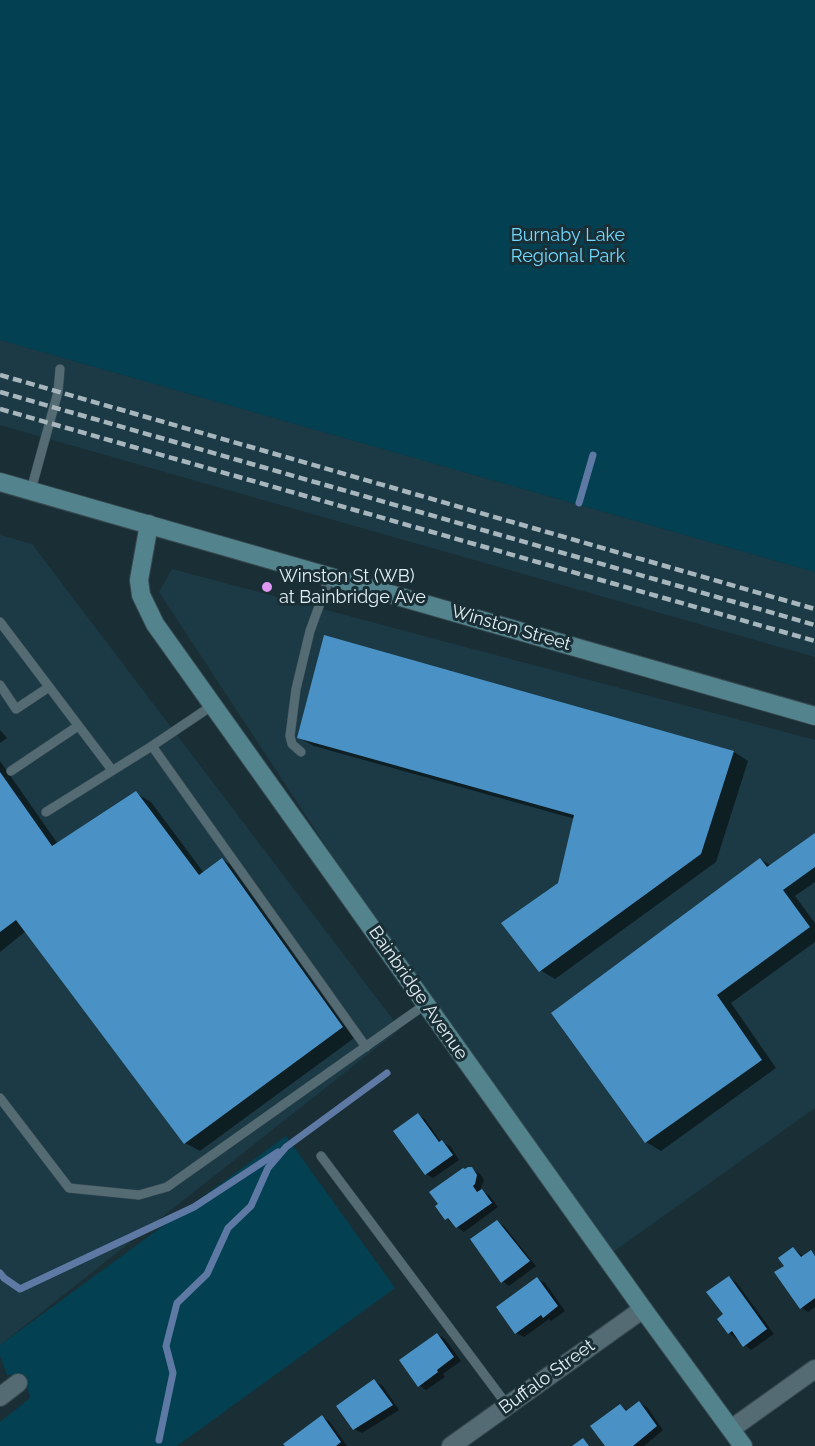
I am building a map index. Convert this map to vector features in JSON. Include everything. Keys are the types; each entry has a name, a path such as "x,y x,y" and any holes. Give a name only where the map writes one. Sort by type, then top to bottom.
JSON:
{"street":[{"name":"Winston Street","path":"0,482 815,716"},
{"name":"Bainbridge Avenue","path":"149,524 141,564 141,595 155,624 743,1446"},
{"name":"Buffalo Street","path":"451,1446 643,1309"},
{"path":"731,1429 815,1369"},
{"path":"0,1397 18,1383"}],"lane":[{"path":"31,490 58,392 60,369"},
{"path":"301,752 292,744 290,736 296,689 310,631 330,576"},
{"path":"0,622 112,770"},
{"path":"0,686 16,709 49,687"},
{"path":"46,812 213,705"},
{"path":"11,771 78,726"},
{"path":"152,746 366,1047"},
{"path":"0,1098 69,1188 139,1195 167,1187 426,1004"},
{"path":"321,1156 507,1405"}],"shaded area":[{"path":"0,340 815,572 815,657 0,425"},
{"path":"0,535 32,544 400,1029 0,1345"},
{"path":"172,569 815,740 815,1108 610,1254 437,1015 159,592"}],"green space":[{"name":"Burnaby Lake Regional Park","path":"0,0 815,0 815,572 0,340"},
{"path":"286,1136 395,1288 177,1446 0,1446 0,1422 30,1398 24,1375 7,1375 0,1356 0,1345"}],"building":[{"path":"324,635 734,751 701,854 539,972 501,923 558,883 574,815 297,738"},
{"path":"0,772 52,846 136,791 199,875 222,858 343,1027 184,1144 16,920 0,932"},
{"path":"815,833 815,867 783,890 810,927 717,995 762,1060 645,1143 551,1013 760,858 767,867"},
{"path":"418,1113 439,1142 442,1140 453,1155 425,1175 393,1131"},
{"path":"472,1167 477,1175 473,1186 477,1192 482,1189 492,1203 456,1228 448,1218 445,1220 435,1206 438,1204 429,1192 463,1168"},
{"path":"497,1220 530,1261 501,1283 470,1239"},
{"path":"793,1247 801,1257 811,1250 815,1256 815,1298 800,1309 774,1272 784,1266 778,1258"},
{"path":"729,1276 767,1329 743,1347 732,1331 728,1334 717,1319 723,1314 706,1292"},
{"path":"537,1277 558,1306 543,1318 541,1315 515,1334 496,1307"},
{"path":"437,1333 454,1357 418,1387 399,1360"},
{"path":"374,1379 393,1405 353,1430 336,1406"},
{"path":"639,1401 657,1426 633,1446 605,1446 590,1426 620,1404 626,1411"},
{"path":"322,1415 341,1442 336,1446 285,1446 283,1444"},
{"path":"583,1438 589,1446 572,1446"}],"waterway":[{"path":"579,503 593,455"},
{"path":"159,1440 173,1373 166,1346 177,1303 207,1274 228,1228 251,1206 268,1168 286,1147 387,1073"},
{"path":"0,1273 20,1289 194,1207 278,1152"}],"railway":[{"path":"0,375 815,609"},
{"path":"0,392 815,625"},
{"path":"0,409 815,641"}],"place":[{"name":"Winston St (WB) at Bainbridge Ave","path":"267,587"}]}
